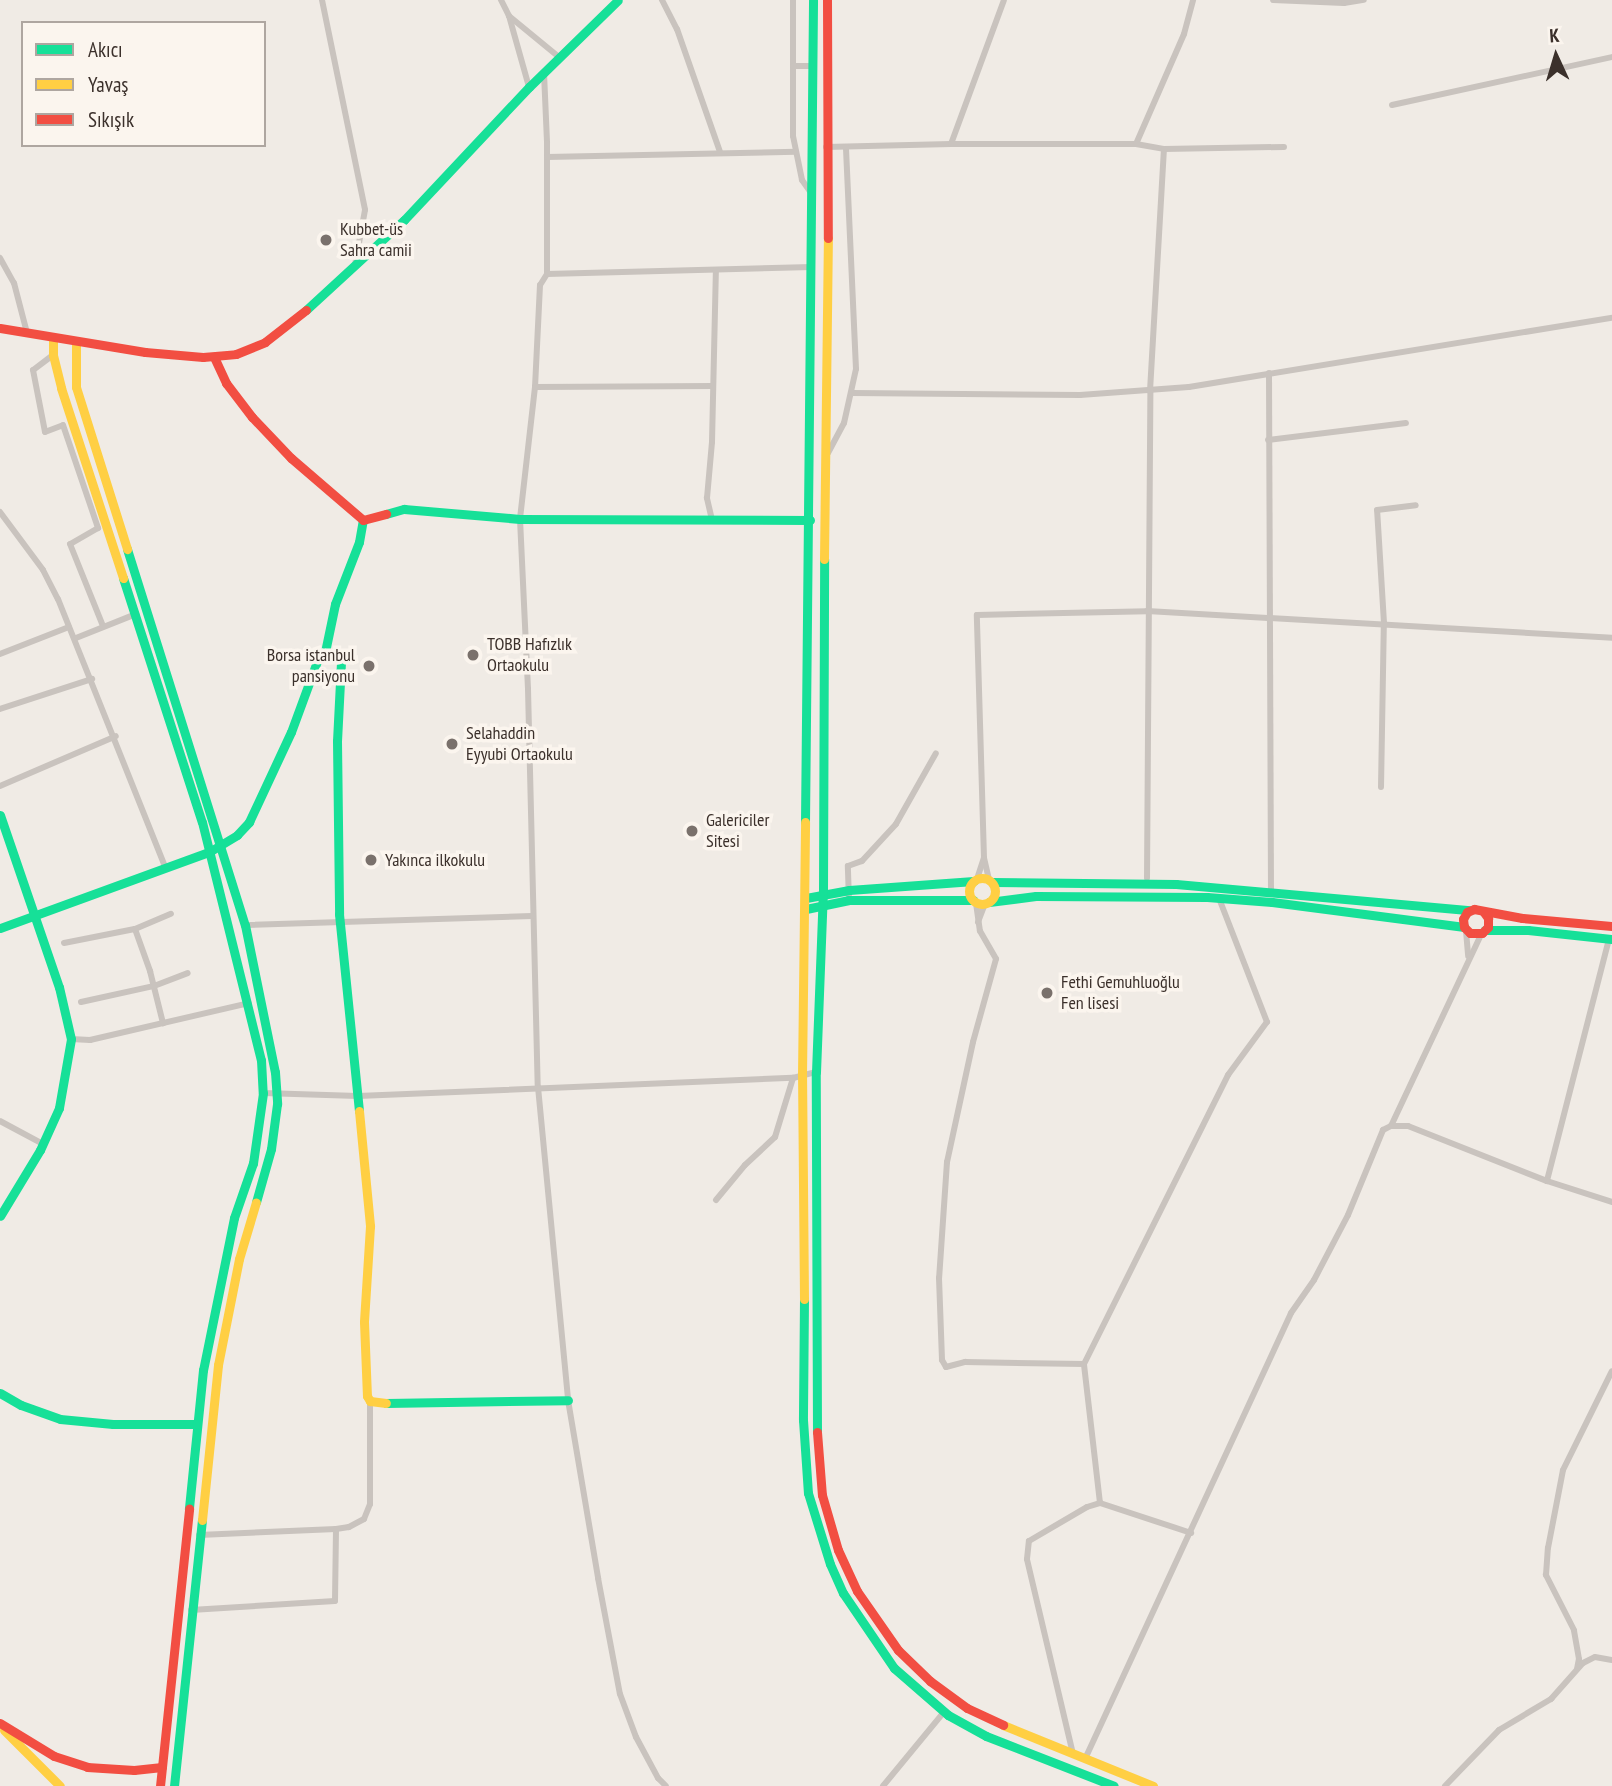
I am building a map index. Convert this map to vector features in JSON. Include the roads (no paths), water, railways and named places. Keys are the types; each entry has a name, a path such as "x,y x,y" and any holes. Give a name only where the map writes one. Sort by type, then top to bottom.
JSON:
{"main road":[{"path":"0,328 145,352 214,357 236,354 265,342 404,220 529,87 618,0"},
{"path":"813,0 806,909 797,1076 805,1247 803,1420 808,1493 830,1564 843,1593 894,1668 944,1712 986,1736 1114,1786"},
{"path":"827,0 823,897 816,1072 817,1455 822,1495 838,1550 856,1591 898,1650 930,1681 968,1708 1153,1786"},
{"path":"53,337 53,355 209,852 249,1003 261,1060 263,1093 253,1163 234,1218 195,1424 160,1786"},
{"path":"76,341 76,387 245,925 271,1041 276,1093 271,1149 239,1259 218,1365 174,1786"},
{"path":"214,357 226,383 252,417 291,458 363,520"},
{"path":"363,520 404,509 520,519 810,520"},
{"path":"0,928 209,852 221,846 249,821 290,732 316,662 325,652 335,604 359,542 363,520"},
{"path":"325,652 337,656 341,662 337,741 340,922 370,1226 364,1384 370,1401 568,1400"},
{"path":"0,814 58,987 71,1039 60,1108 43,1144 0,1216"},
{"path":"806,898 823,897 849,890 975,880 1176,884 1483,911 1612,926"},
{"path":"975,880 969,892 981,902"},
{"path":"981,902 995,895 991,881"},
{"path":"806,909 822,908 849,900 942,898 981,902 1036,896 1219,898 1465,929 1474,934 1528,930 1610,939"},
{"path":"1465,929 1464,915 1470,910"},
{"path":"1483,911 1488,918 1484,932"},
{"path":"0,1393 21,1405 60,1419 113,1424 195,1424"},
{"path":"0,1725 54,1756 87,1767 134,1770 162,1767"},
{"path":"0,1725 60,1786"}],"street":[{"path":"322,0 365,210 354,266"},
{"path":"501,0 509,16 529,87"},
{"path":"662,0 677,29 720,152"},
{"path":"793,0 796,152 802,180 813,194"},
{"path":"951,144 1004,0"},
{"path":"1136,144 1184,34 1193,0"},
{"path":"1273,0 1344,3 1364,0"},
{"path":"509,16 559,57"},
{"path":"1392,105 1612,57"},
{"path":"793,66 813,66"},
{"path":"544,74 547,274 540,285 535,387 520,519 528,689 538,1087 568,1400 620,1694 636,1737 658,1778 666,1786"},
{"path":"826,147 951,144 1136,144 1164,149 1283,147"},
{"path":"827,454 844,423 856,369 846,147"},
{"path":"1147,878 1150,390 1164,149"},
{"path":"547,157 796,152"},
{"path":"0,258 13,283 27,333"},
{"path":"547,274 812,267"},
{"path":"712,520 707,498 716,270"},
{"path":"852,393 1080,395 1150,390 1612,318"},
{"path":"53,355 33,370 45,432 63,425 98,528 70,544 103,626"},
{"path":"1269,373 1271,892"},
{"path":"535,387 713,386"},
{"path":"1268,440 1406,423"},
{"path":"1381,787 1384,623 1377,510 1416,505"},
{"path":"0,512 43,570 76,638 165,867"},
{"path":"991,881 984,859 977,615 1147,611 1612,638"},
{"path":"76,638 136,614"},
{"path":"0,654 69,627"},
{"path":"0,709 92,679"},
{"path":"0,786 116,736"},
{"path":"849,900 848,866 862,861 896,824 936,752"},
{"path":"975,880 984,859"},
{"path":"1100,1503 1084,1364 1228,1075 1267,1022 1219,898"},
{"path":"981,902 978,922 986,944 996,959 973,1042 947,1161 939,1278 942,1360 946,1367 965,1362 1084,1364"},
{"path":"64,943 135,929 171,914"},
{"path":"245,925 532,916"},
{"path":"135,929 163,1023"},
{"path":"1465,929 1468,958"},
{"path":"1085,1759 1291,1313 1314,1280 1348,1215 1378,1136 1391,1126 1468,958 1484,932"},
{"path":"1546,1181 1610,939"},
{"path":"81,1002 154,986 188,974"},
{"path":"71,1039 90,1040 249,1003"},
{"path":"263,1093 358,1096 797,1076 816,1072"},
{"path":"716,1200 775,1137 797,1076"},
{"path":"0,1121 43,1144"},
{"path":"1391,1126 1408,1126 1546,1181 1612,1202"},
{"path":"1577,1669 1579,1659 1574,1630 1546,1575 1548,1548 1563,1470 1612,1371"},
{"path":"199,1535 336,1529 358,1522 369,1511 370,1401"},
{"path":"1073,1754 1026,1549 1036,1535 1100,1503 1191,1533"},
{"path":"191,1610 335,1601 336,1529"},
{"path":"1445,1786 1499,1730 1557,1694 1577,1669 1595,1657 1612,1660"},
{"path":"883,1786 944,1712"}],"place":[{"name":"Kubbet-üs Sahra camii","path":"326,240"},
{"name":"TOBB Hafızlık Ortaokulu","path":"473,655"},
{"name":"Borsa istanbul pansiyonu","path":"369,666"},
{"name":"Selahaddin Eyyubi Ortaokulu","path":"452,744"},
{"name":"Galericiler Sitesi","path":"692,831"},
{"name":"Yakınca ilkokulu","path":"371,860"},
{"name":"Fethi Gemuhluoğlu Fen lisesi","path":"1047,993"}]}
